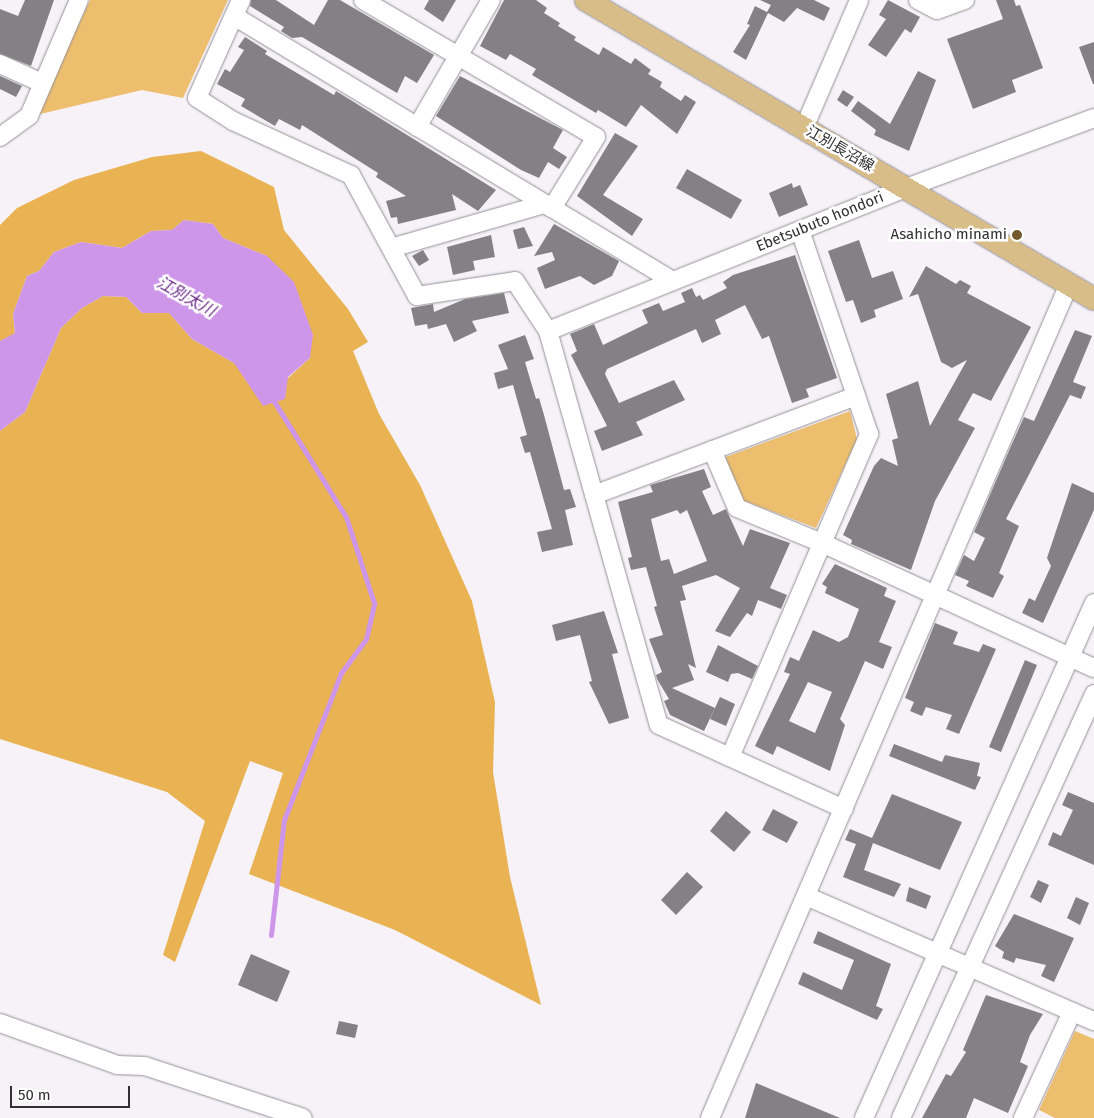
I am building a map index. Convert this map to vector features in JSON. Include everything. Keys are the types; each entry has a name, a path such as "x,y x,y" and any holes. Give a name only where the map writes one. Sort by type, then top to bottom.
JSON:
{"main road":[{"name":"江別長沼線","path":"586,0 1094,299"}],"street":[{"path":"0,137 29,116 79,0"},
{"path":"241,0 196,98 233,122 351,175 417,296 515,281 548,331 659,725 844,809"},
{"path":"363,0 596,137 548,206 390,248"},
{"path":"417,127 490,0"},
{"path":"804,128 860,0"},
{"path":"918,0 937,10 965,0"},
{"path":"234,16 673,281"},
{"path":"0,64 42,83"},
{"name":"Ebetsubuto hondori","path":"548,331 906,188 1094,118"},
{"path":"730,758 869,434 800,230"},
{"path":"710,1118 1069,284"},
{"path":"594,495 856,396"},
{"path":"712,450 737,508 822,543 934,598 1094,668"},
{"path":"864,1118 1094,603"},
{"path":"901,1118 1094,694"},
{"path":"806,896 1094,1021"},
{"path":"1023,1118 1072,1012"},
{"path":"0,1023 116,1065 145,1066 303,1118"}],"shaded area":[{"path":"90,0 228,0 183,98 142,90 36,115"},
{"path":"201,151 274,187 284,230 348,309 368,342 353,351 379,414 420,485 472,601 495,702 493,772 510,877 541,1005 395,930 249,874 283,773 250,761 175,962 163,955 205,821 167,792 0,739 0,431 25,412 61,328 82,308 103,296 126,297 142,313 169,313 192,339 234,363 288,378 310,358 267,256 223,238 213,224 184,220 172,230 151,231 122,248 81,242 54,252 39,271 27,276 13,314 15,334 0,341 0,225 17,208 74,180 152,157"},
{"path":"850,411 857,439 816,528 737,498 723,458"},
{"path":"1075,1031 1094,1039 1094,1118 1055,1118 1039,1110"}],"water":[{"name":"江別太川","path":"184,220 213,224 223,238 267,256 294,282 313,335 310,358 288,377 285,399 263,406 234,363 192,339 169,313 142,313 126,297 103,296 82,308 61,328 25,412 0,431 0,341 15,333 13,314 27,276 39,271 54,252 81,242 122,248 151,231 172,230"}],"building":[{"path":"25,0 54,0 31,66 0,54 0,9 18,16"},
{"path":"251,0 276,0 314,25 328,0 340,0 434,55 417,83 405,76 397,93 302,37 292,38 281,31 284,27 250,6"},
{"path":"429,0 456,0 443,22 424,9"},
{"path":"504,0 536,0 547,8 544,13 560,23 558,26 576,37 574,40 599,55 603,47 631,64 635,58 651,70 648,74 662,82 660,87 681,101 685,95 696,102 677,134 641,105 626,127 598,110 596,113 532,75 536,69 510,54 506,60 480,46"},
{"path":"760,0 814,0 830,8 824,21 797,8 784,22 768,13 746,60 733,52 750,25 747,24 755,6 767,12 771,5"},
{"path":"888,0 920,17 911,33 905,29 886,57 868,45 886,19 879,15"},
{"path":"996,0 1014,0 1016,6 1020,5 1043,68 1012,80 1016,92 973,109 947,39 1003,19"},
{"path":"245,37 267,51 265,54 334,95 336,91 496,190 478,211 452,194 456,210 398,224 397,217 391,218 386,201 406,196 376,177 378,173 302,125 300,130 279,119 275,126 241,106 245,99 217,84 225,69 230,72 244,50 238,47"},
{"path":"1094,42 1094,84 1093,84 1079,47"},
{"path":"918,71 936,80 909,151 874,135 876,130 851,111 858,101 890,124"},
{"path":"0,76 22,86 16,97 0,89"},
{"path":"460,76 563,130 553,148 567,157 559,169 548,162 539,178 521,170 436,116"},
{"path":"843,90 854,97 847,107 837,100"},
{"path":"615,133 638,146 603,195 643,219 632,236 577,196"},
{"path":"687,169 742,200 731,219 676,188"},
{"path":"792,183 793,188 800,185 808,205 779,217 769,193"},
{"path":"554,224 619,261 612,276 594,285 580,276 545,289 537,268 555,260 552,252 534,256"},
{"path":"524,227 533,246 518,249 513,230"},
{"path":"491,235 495,257 473,261 475,270 453,275 447,247"},
{"path":"859,240 872,278 893,271 903,299 874,310 876,317 861,323 853,300 846,302 828,251"},
{"path":"423,250 429,260 419,266 412,256"},
{"path":"795,255 837,378 806,389 809,397 792,403 769,336 762,339 745,305 715,320 721,334 702,343 696,329 607,369 605,374 619,403 674,380 685,400 636,422 643,435 602,451 594,431 607,426 571,355 577,351 570,334 594,324 603,345 648,323 642,310 659,303 663,311 685,302 681,293 692,288 696,297 700,295 703,300 727,288 723,282 733,275"},
{"path":"926,266 956,284 960,280 971,286 967,293 1031,327 991,401 973,393 958,420 975,428 935,501 911,570 851,544 852,540 843,535 874,466 881,458 898,466 892,440 898,438 886,394 918,381 930,426 967,360 952,368 941,362 918,294 909,297"},
{"path":"504,293 509,313 472,321 477,331 454,342 446,324 428,329 427,324 415,326 411,308 433,304 434,312 465,299"},
{"path":"1075,330 1092,336 1073,382 1086,387 1081,399 1070,395 1006,519 1019,526 999,573 1004,576 993,598 966,586 969,581 955,575 964,555 974,561 985,538 974,532 1011,446 1024,417 1034,421"},
{"path":"525,335 534,359 525,362 536,399 539,398 564,490 570,489 576,507 565,510 573,545 542,552 537,532 552,529 530,452 525,453 520,437 527,435 513,385 498,389 494,373 508,369 498,345"},
{"path":"704,469 711,487 702,491 713,515 726,509 743,546 750,529 790,543 770,588 787,595 781,609 758,600 752,616 747,613 730,637 715,631 740,588 716,575 682,586 686,600 680,601 696,668 688,664 694,680 672,688 715,708 704,731 670,715 664,701 669,699 656,675 662,672 649,639 663,635 654,607 657,606 646,567 631,570 628,558 632,557 618,502 653,492 650,485","holes":["677,510 680,514 687,510 707,561 674,574 669,559 661,561 651,519"]},
{"path":"1072,483 1094,493 1094,510 1043,623 1022,613 1029,598 1035,601 1051,566 1047,558"},
{"path":"835,564 887,588 884,596 896,601 879,642 892,647 883,669 865,661 840,719 845,725 830,771 777,746 773,755 755,746 790,674 784,672 790,657 799,661 813,630 839,642 848,637 859,609 825,593 827,587 822,584","holes":["808,682 832,692 815,733 789,721"]},
{"path":"604,611 618,653 612,654 629,718 609,724 589,682 592,681 580,635 556,641 552,625"},
{"path":"935,623 958,632 953,644 979,652 983,644 996,649 959,734 946,729 952,715 926,707 922,716 910,711 914,702 905,698"},
{"path":"718,645 758,666 752,679 738,673 731,674 728,682 706,672"},
{"path":"1025,660 1037,665 1001,752 989,747"},
{"path":"720,697 735,704 726,726 710,719"},
{"path":"894,744 942,762 945,755 980,763 977,776 981,777 975,790 889,756"},
{"path":"1068,792 1094,803 1094,865 1048,845 1053,832 1061,836 1073,810 1062,805"},
{"path":"892,794 962,822 940,870 873,843 864,870 901,884 894,897 843,877 856,844 845,840 850,829 872,838"},
{"path":"773,809 798,822 787,843 762,830"},
{"path":"726,811 751,832 734,852 710,831"},
{"path":"687,872 703,887 676,915 661,900"},
{"path":"1038,880 1049,885 1041,903 1030,897"},
{"path":"909,887 931,896 926,909 906,901"},
{"path":"1076,897 1089,903 1080,925 1067,918"},
{"path":"1014,914 1074,938 1054,982 1041,976 1046,965 1016,958 1014,963 1002,958 1004,952 995,946"},
{"path":"818,931 891,964 876,1006 883,1009 877,1020 798,984 803,972 842,990 854,960 813,943"},
{"path":"251,954 290,971 277,1002 238,985"},
{"path":"986,995 1043,1014 1030,1035 1020,1062 1028,1066 1008,1113 974,1098 966,1118 922,1118 946,1074 951,1076 966,1052 963,1050"},
{"path":"339,1021 358,1025 355,1038 336,1034"},
{"path":"756,1083 840,1118 745,1118"}],"waterway":[{"path":"271,935 284,820 341,673 366,639 374,603 346,517 272,398"}],"place":[{"name":"Asahicho minami","path":"1017,235"}]}
